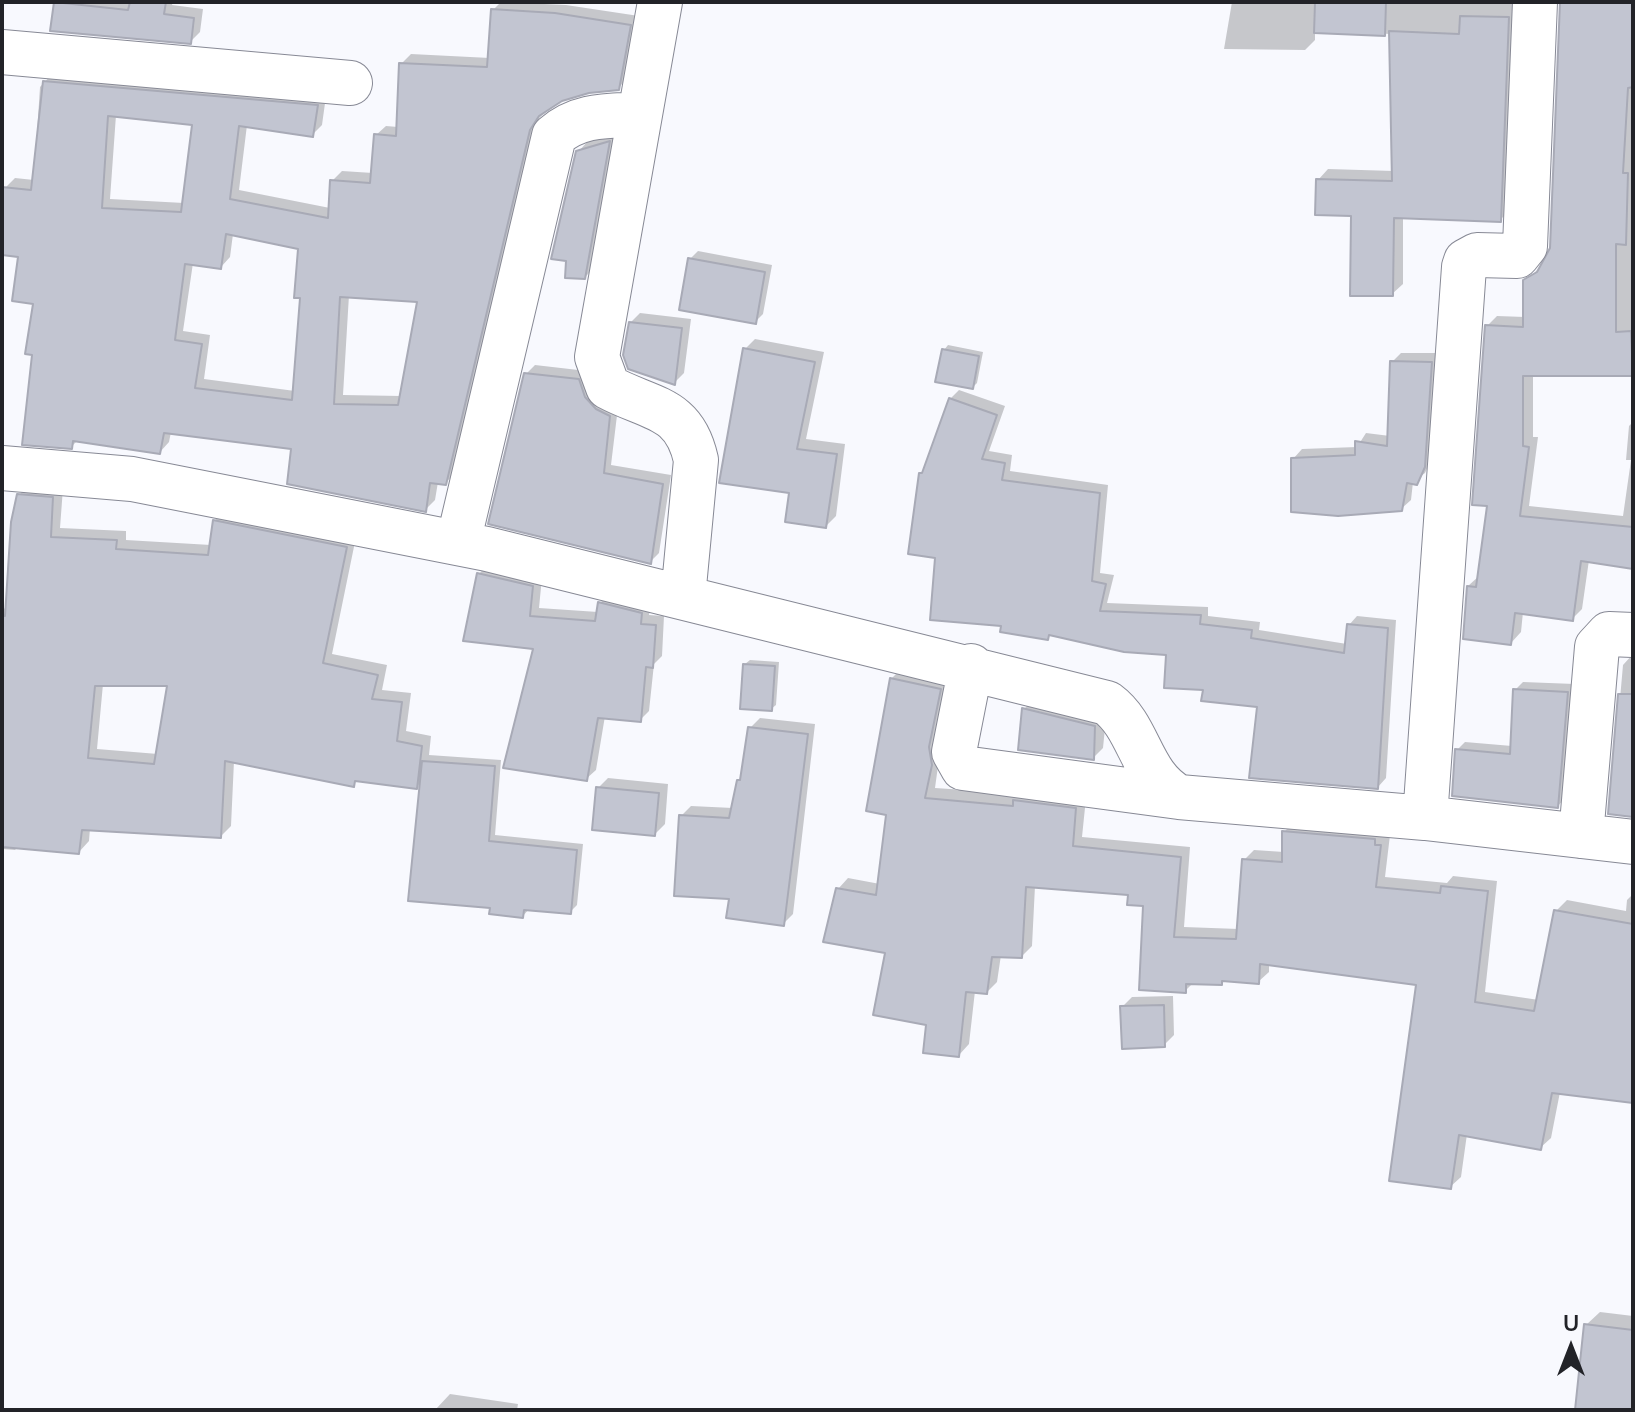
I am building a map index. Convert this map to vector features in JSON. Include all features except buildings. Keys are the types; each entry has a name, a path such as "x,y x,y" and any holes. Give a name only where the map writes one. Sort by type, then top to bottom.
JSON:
{"street":[{"path":"660,2 597,357 608,387 664,411 682,424 692,442 696,460 683,597"},
{"path":"1425,818 1464,267 1466,261 1477,255 1517,256 1525,246 1535,2"},
{"path":"2,52 350,83"},
{"path":"458,543 554,136 569,123 588,118 640,114"},
{"path":"2,468 132,479 458,543 971,666 1107,703 1118,711 1154,777 1162,787 1179,797"},
{"path":"1581,836 1597,647 1602,637 1609,634 1633,635"},
{"path":"971,666 954,752 963,768 1179,797 1425,818 1633,842"}]}
